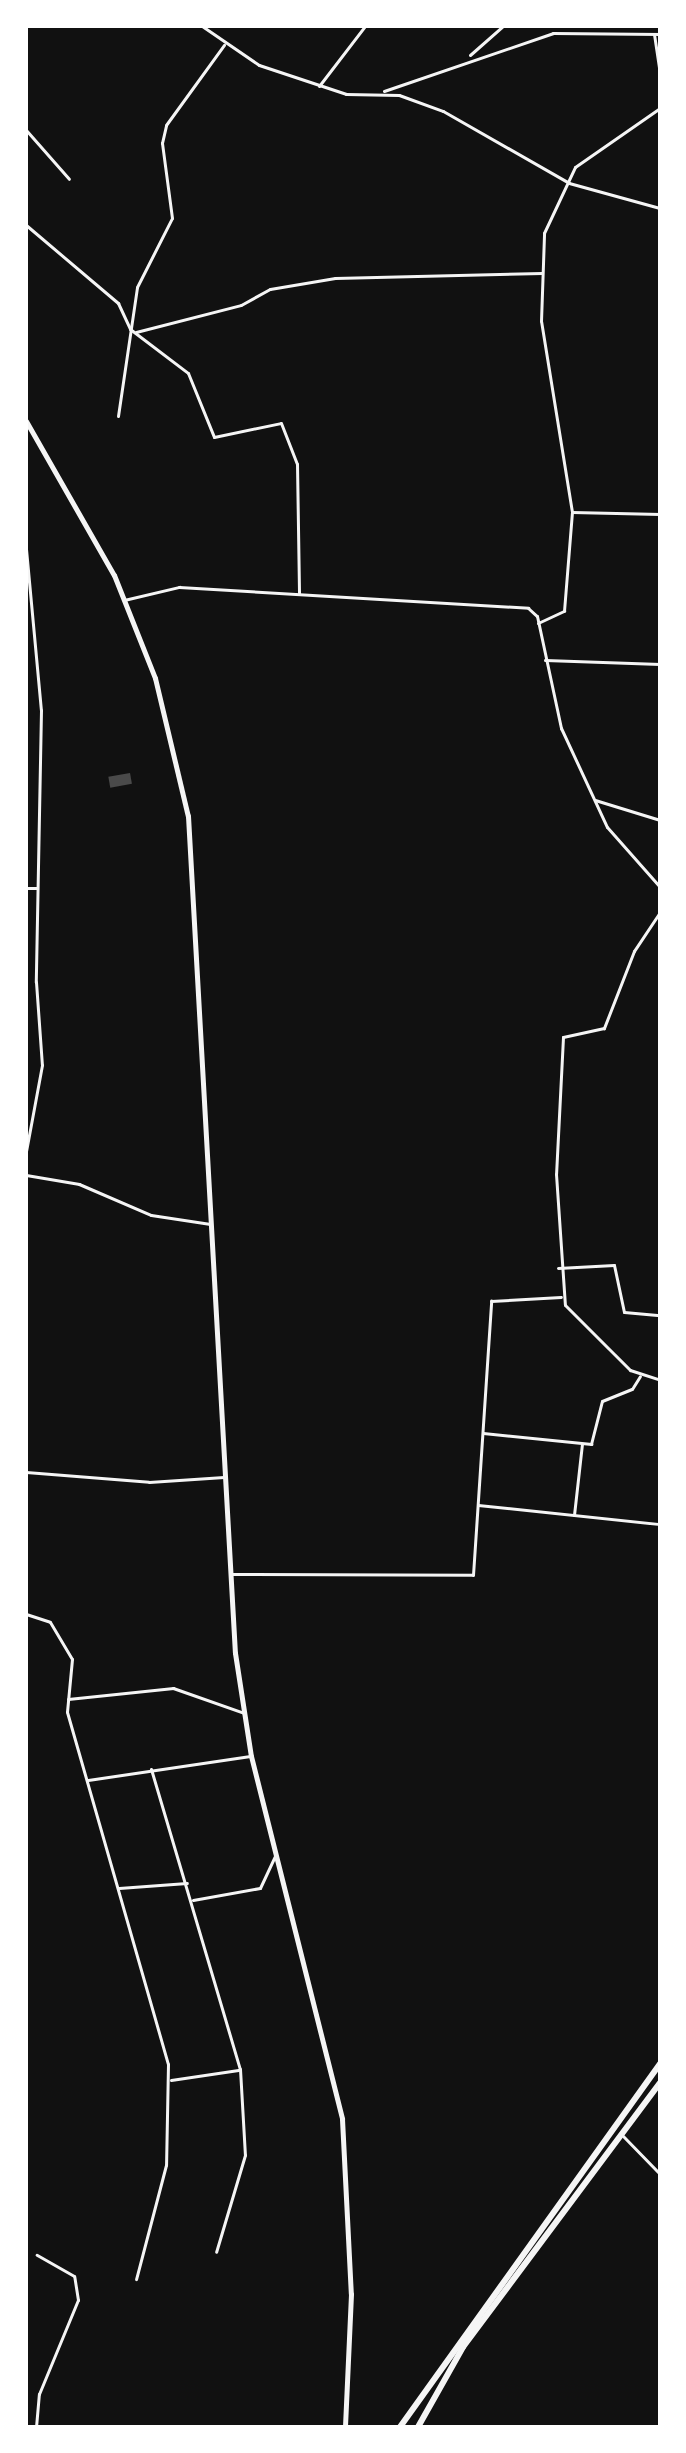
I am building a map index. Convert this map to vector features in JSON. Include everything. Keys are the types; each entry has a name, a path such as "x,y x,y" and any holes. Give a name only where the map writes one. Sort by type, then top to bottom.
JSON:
{"highway":[{"path":"400,2427 660,2064"},
{"path":"418,2427 463,2347 660,2083"}],"main road":[{"path":"26,421 83,512 124,600 155,678 188,816 213,1224 228,1574 251,1756 342,2119 351,2294 345,2427"}],"street":[{"path":"202,26 224,45 319,86 384,91 443,111 569,183 660,208"},
{"path":"319,86 365,26"},
{"path":"469,56 503,26"},
{"path":"384,91 469,56 553,33 657,33 660,74"},
{"path":"118,416 130,329 148,259 172,218 162,143 166,125 224,45"},
{"path":"538,623 564,611 572,512 541,321 544,233 575,167 660,108"},
{"path":"26,130 69,179"},
{"path":"26,225 118,303 130,329 188,373 214,437 281,423 297,464 299,594"},
{"path":"136,332 241,305 270,289 335,278 542,273"},
{"path":"572,512 660,514"},
{"path":"26,549 41,710 37,888 42,1065 26,1151"},
{"path":"124,600 179,587 515,606 533,612 561,728 595,800 628,856 660,887"},
{"path":"545,660 660,664"},
{"path":"595,800 660,820"},
{"path":"26,888 37,888"},
{"path":"660,912 634,951 604,1028 563,1037 558,1268 561,1297 640,1376 660,1380"},
{"path":"26,1175 79,1184 151,1215 213,1224"},
{"path":"558,1268 614,1265 624,1312 660,1315"},
{"path":"228,1574 464,1580 476,1571 491,1300 561,1297"},
{"path":"483,1433 582,1444 597,1439 602,1401 632,1389 640,1376"},
{"path":"574,1515 582,1444"},
{"path":"26,1472 149,1482 224,1477"},
{"path":"478,1505 660,1524"},
{"path":"26,1614 50,1622 68,1648 68,1699 171,2080 166,2165 136,2279"},
{"path":"68,1699 173,1688 244,1713"},
{"path":"88,1780 251,1756"},
{"path":"151,1769 193,1900 240,2069 245,2155 216,2252"},
{"path":"193,1900 260,1888 277,1853"},
{"path":"119,1888 187,1883"},
{"path":"171,2080 240,2069"},
{"path":"621,2133 660,2174"},
{"path":"36,2427 39,2394 78,2300 74,2276 37,2255"}],"building":[{"path":"130,773 132,784 110,788 108,777"}]}
